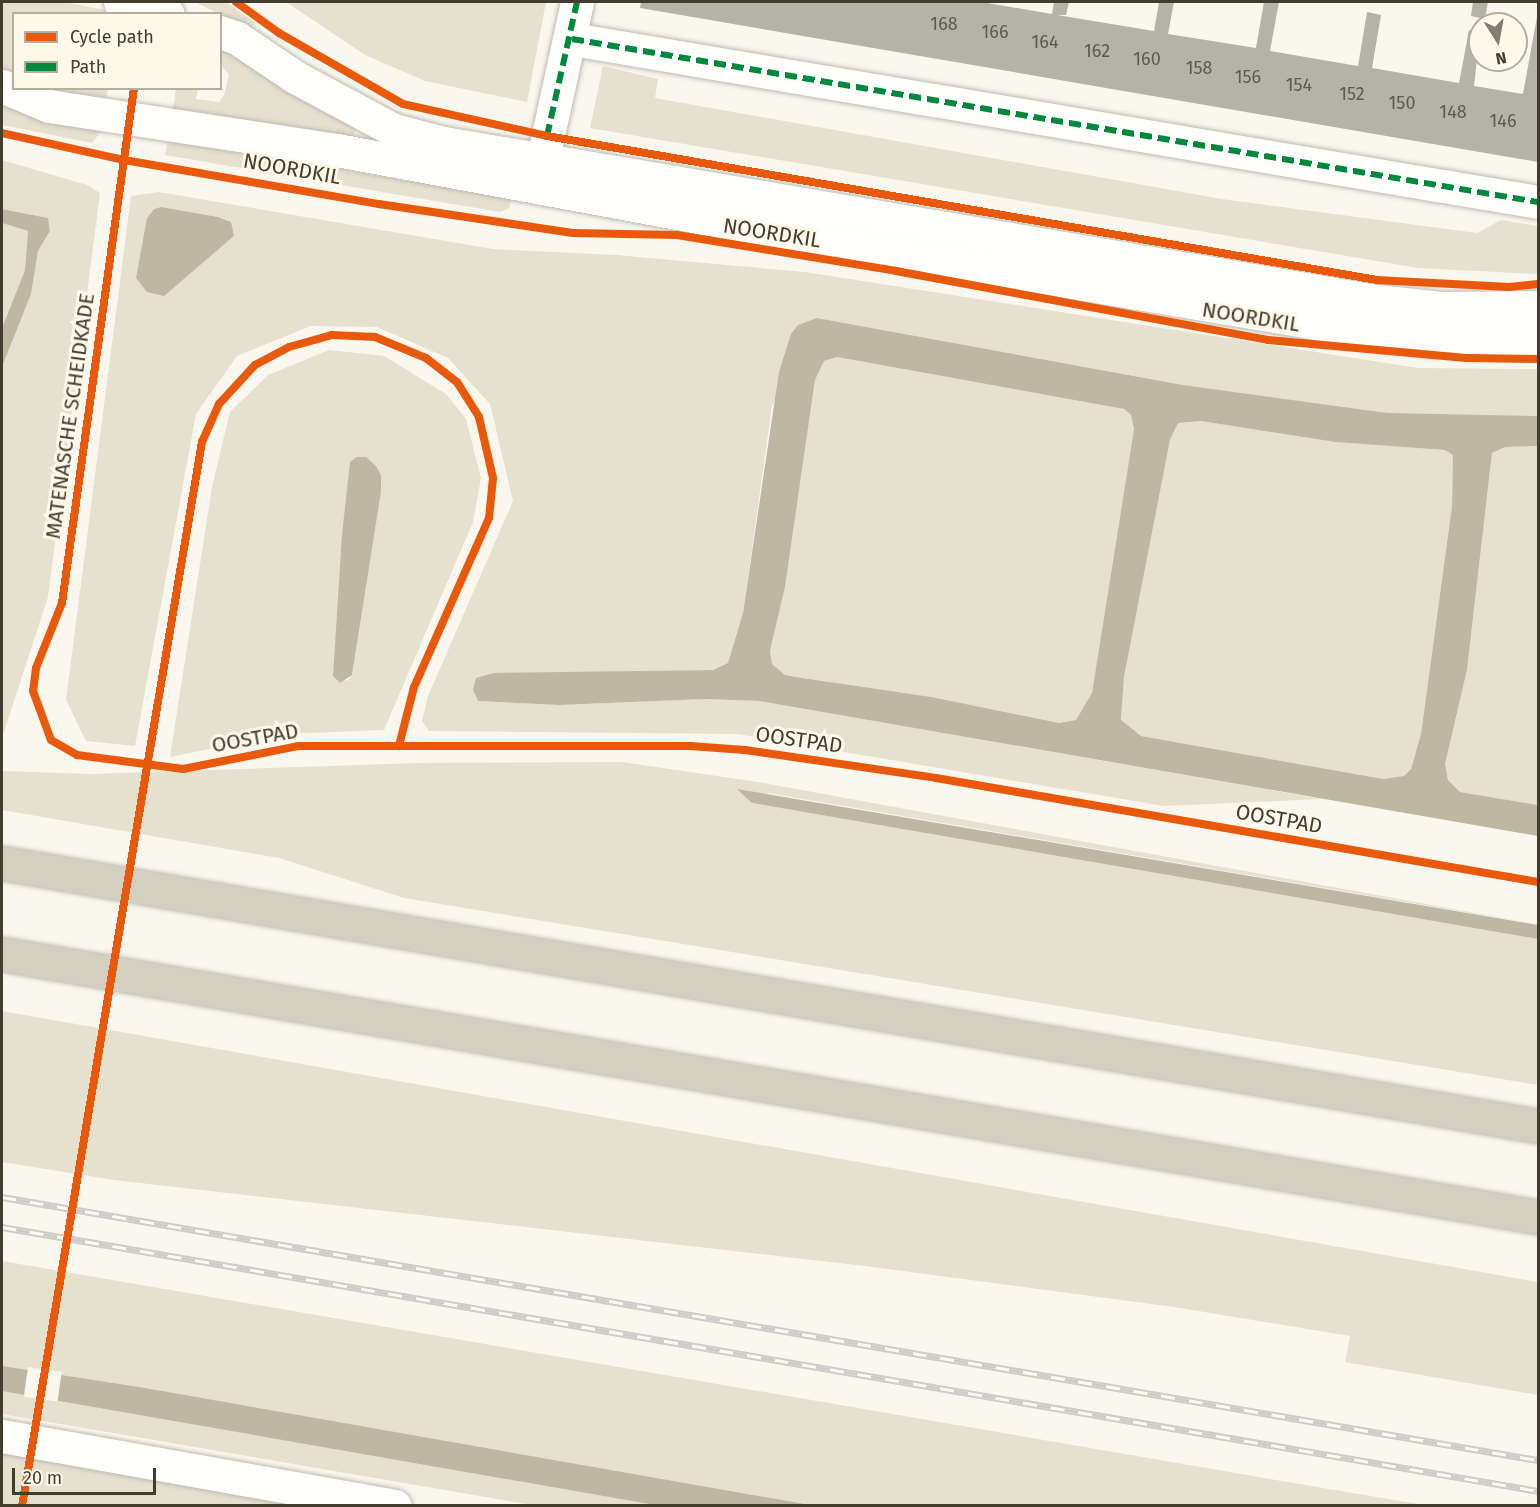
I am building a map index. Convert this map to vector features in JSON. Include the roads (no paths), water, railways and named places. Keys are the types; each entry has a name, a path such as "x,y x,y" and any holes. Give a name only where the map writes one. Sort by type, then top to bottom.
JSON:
{"highway":[{"path":"2,863 1539,1126"},
{"path":"2,954 1539,1216"}],"street":[{"path":"120,2 160,12"},
{"path":"540,174 572,39 578,2"},
{"name":"NOORDKIL","path":"222,33 237,38 295,77 394,130 540,174 1370,332 1432,339 1539,340"},
{"path":"572,39 1539,202"},
{"name":"NOORDKIL","path":"2,86 49,106 337,150 540,174 1376,301 1442,308 1539,307"},
{"path":"2,1436 395,1506"}],"railway":[{"path":"2,1197 1538,1460"},
{"path":"2,1227 1538,1491"}]}
